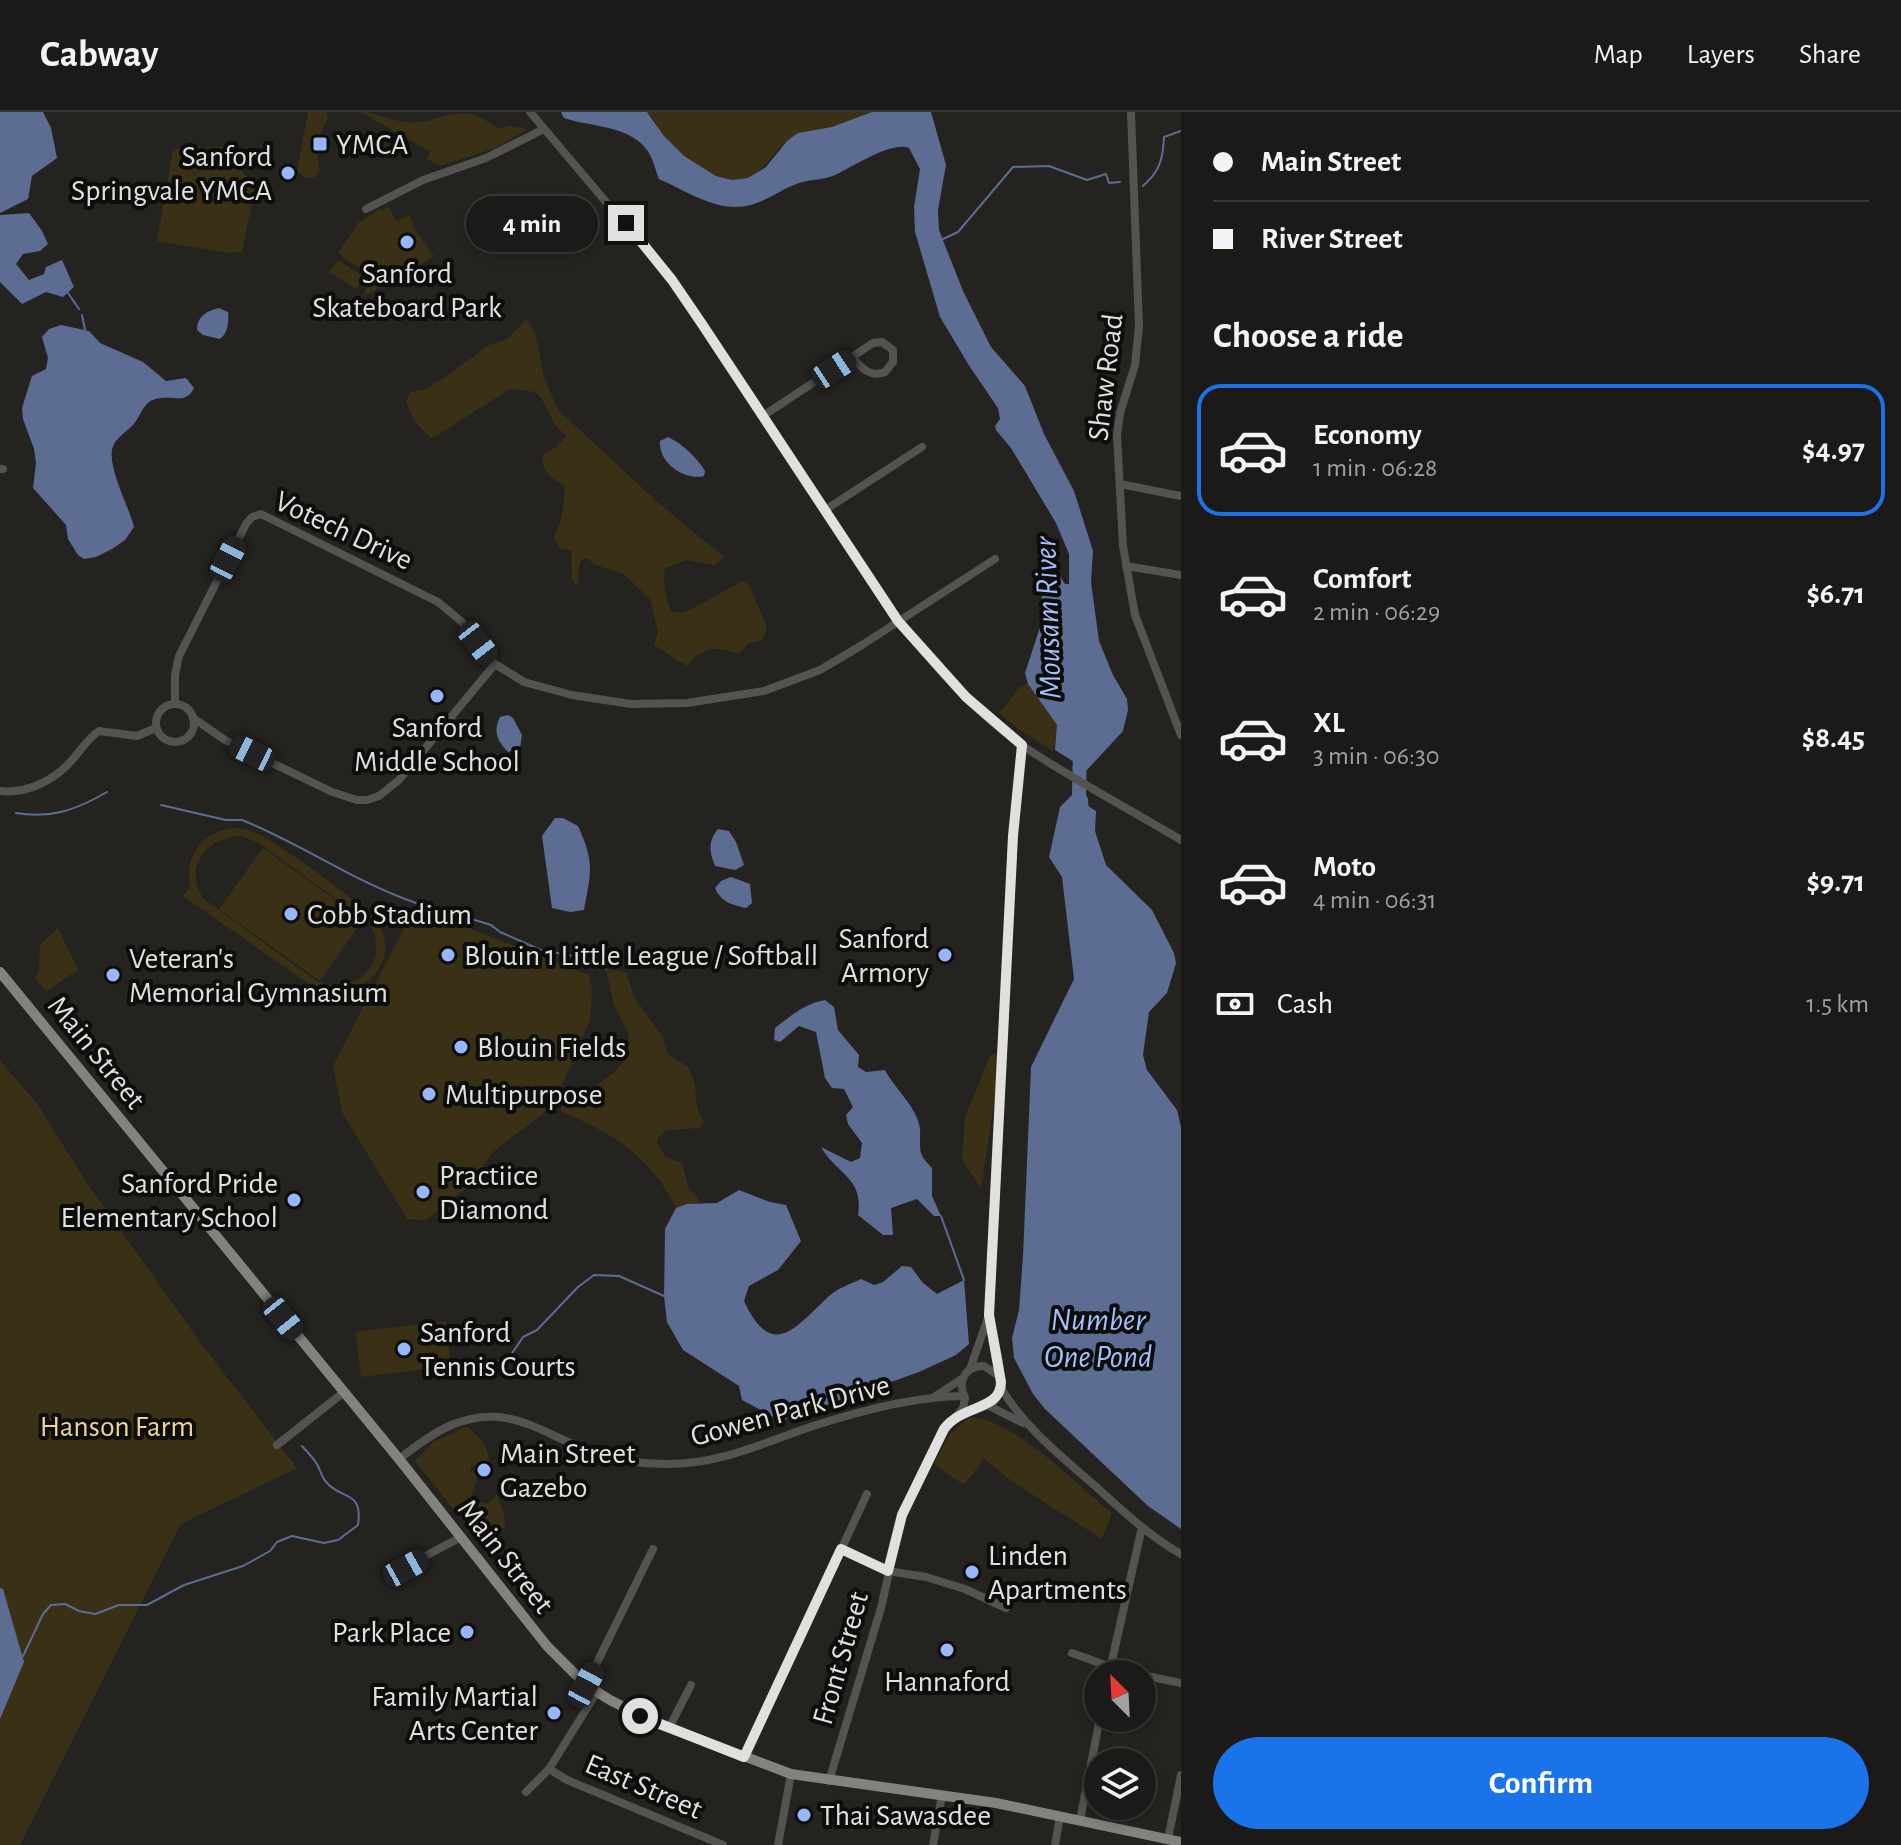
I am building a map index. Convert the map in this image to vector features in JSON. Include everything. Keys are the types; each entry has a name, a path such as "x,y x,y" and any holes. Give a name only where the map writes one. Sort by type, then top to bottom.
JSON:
{"main road":[{"name":"Main Street","path":"0,972 399,1459 547,1646 586,1685 640,1716 791,1774 942,1795 1060,1816 1173,1842"}],"street":[{"path":"530,112 672,280 898,621 966,697 1022,745 1181,840"},
{"name":"Shaw Road","path":"1131,112 1139,326 1135,365 1118,422 1126,566 1138,625 1181,735"},
{"path":"366,209 423,180 486,158 544,129"},
{"path":"763,416 852,357 878,342 888,345 894,354 889,370 876,375 860,367 852,357"},
{"path":"825,510 922,447"},
{"path":"1120,484 1181,496"},
{"name":"Votech Drive","path":"175,704 175,675 179,656 246,524 252,517 261,514 438,602 462,622 495,664"},
{"path":"193,718 191,732 179,741 165,739 156,728 158,713 175,704 188,710 193,718 225,740 332,792 367,800 379,796 399,780 495,664 524,682 572,695 631,704 687,703 741,696 788,684 830,664 995,559"},
{"path":"1126,566 1181,575"},
{"path":"0,791 17,792 45,782 60,772 99,731 137,736 156,728"},
{"path":"1022,745 1013,836 989,1315 1001,1388 1027,1425 1142,1527 1181,1554"},
{"path":"989,1315 961,1390 965,1397 1027,1425"},
{"path":"970,1369 984,1366 991,1368 999,1377"},
{"name":"Gowen Park Drive","path":"926,1400 963,1378"},
{"path":"954,1417 997,1398 1001,1388"},
{"path":"277,1445 344,1392"},
{"name":"Gowen Park Drive","path":"399,1459 450,1426 466,1420 497,1416 529,1422 588,1450 613,1458 652,1464 693,1463 733,1455 843,1418 926,1400 965,1397"},
{"name":"Front Street","path":"829,1781 881,1608 906,1506 941,1434 963,1408 965,1397"},
{"path":"744,1757 867,1494"},
{"path":"1112,1660 1142,1527"},
{"path":"390,1575 461,1537"},
{"path":"586,1685 653,1549"},
{"path":"841,1549 888,1571 913,1573 965,1589 1006,1608"},
{"path":"1072,1653 1087,1660"},
{"path":"1156,1677 1181,1683"},
{"path":"669,1728 691,1685"},
{"path":"526,1792 549,1769 597,1692"},
{"path":"1080,1820 1097,1732"},
{"name":"East Street","path":"549,1769 567,1780 723,1845"},
{"path":"778,1845 791,1774"},
{"path":"1173,1842 1181,1775"},
{"path":"933,1845 942,1795"},
{"path":"1055,1845 1060,1816"}],"green space":[{"path":"308,112 326,112 328,118 318,144 320,171 315,177 306,178 297,171"},
{"path":"361,112 413,122 466,113 500,129 509,126 524,128 525,131 496,148 440,166 427,159 430,152"},
{"path":"647,112 872,112 842,125 795,136 750,177 727,180 692,163 672,145"},
{"path":"222,146 255,188 242,252 229,253 157,241 173,149"},
{"path":"389,207 396,221 409,215 415,230 434,256 364,296 368,274 339,252 358,223 381,208"},
{"path":"338,260 364,277 356,289 329,272"},
{"path":"526,319 535,332 544,377 558,410 661,505 724,557 714,565 687,560 665,568 665,591 672,612 684,613 743,581 749,585 767,626 763,639 748,644 739,654 716,649 704,651 687,666 654,645 658,632 650,599 624,574 595,565 587,558 581,560 579,583 575,584 571,550 559,548 554,538 562,516 565,487 548,474 543,460 543,454 567,436 555,424 535,392 510,389 433,438 416,422 406,401 411,392 423,390 489,345 508,339"},
{"path":"1028,684 1057,725 1053,751 999,713 1022,685"},
{"path":"241,828 259,834 324,878 373,917 385,941 380,968 371,978 346,991 316,989 183,896 188,889 191,890 189,867 197,848 204,840 223,830","holes":["241,836 259,843 369,923 375,937 376,951 373,963 356,981 330,985 315,980 204,899 198,887 197,865 209,848 218,842"]},
{"name":"Cobb Stadium","path":"263,848 363,920 320,981 219,909"},
{"name":"Blouin Fields","path":"415,907 589,975 592,990 590,1020 556,1099 543,1114 493,1152 469,1186 426,1220 407,1219 342,1112 333,1066"},
{"path":"58,928 78,970 46,991 35,978 39,971 40,945"},
{"path":"606,969 626,972 634,997 663,1037 667,1053 688,1067 695,1084 697,1108 704,1122 700,1128 667,1130 657,1143 666,1157 682,1163 689,1189 700,1205 687,1204 676,1208 655,1175 629,1149 597,1128 561,1112 561,1103 575,1090 596,1086 625,1060 629,1035 614,1005"},
{"path":"1002,1050 981,1189 962,1159 965,1117 990,1056"},
{"name":"Hanson Farm","path":"0,1060 38,1105 85,1180 200,1342 297,1468 181,1524 20,1845 0,1845"},
{"name":"Sanford Tennis Courts","path":"446,1321 451,1366 361,1377 356,1332"},
{"path":"969,1418 986,1420 1024,1440 1112,1513 1102,1539 1013,1482 984,1459 964,1485 934,1464 949,1435"},
{"path":"466,1427 482,1442 489,1463 471,1466 470,1471 478,1475 469,1502 453,1509 415,1461 435,1441"},
{"path":"497,1495 504,1513 505,1527 481,1544 456,1512 480,1502 487,1504"}],"water":[{"path":"0,112 43,112 51,128 57,158 32,176 28,199 0,213"},
{"path":"561,112 647,112 664,136 684,156 716,176 732,180 748,178 766,167 787,141 798,133 832,127 872,112 931,112 946,165 938,210 939,230 963,291 991,347 1025,386 1044,434 1074,491 1093,551 1091,582 1099,641 1127,699 1128,710 1123,731 1087,770 1055,750 1057,725 1028,684 1025,673 1043,618 1039,544 1044,544 1065,584 1069,584 1069,554 1056,523 1011,448 996,430 1000,419 998,408 940,317 915,232 914,207 920,169 909,148 882,151 835,175 799,183 761,202 725,206 706,201 659,179 647,150 630,136 564,118"},
{"path":"29,213 48,244 40,251 23,254 16,264 29,280 44,274 46,267 62,260 74,287 63,297 46,292 22,304 0,282 0,215"},
{"path":"219,308 228,312 225,334 220,339 203,335 197,330 199,321"},
{"path":"61,325 89,331 100,343 143,362 166,381 186,378 194,388 184,398 162,398 148,403 134,424 114,444 112,462 134,527 125,540 112,549 84,559 68,539 66,525 33,488 34,449 23,419 22,408 32,376 46,369 48,358 42,337 49,329"},
{"path":"668,437 693,456 705,471 704,476 689,476 668,463 660,441"},
{"path":"508,715 522,735 520,748 508,752 499,740 497,731 500,717"},
{"name":"Number One Pond","path":"1074,793 1088,798 1088,806 1096,811 1095,831 1106,865 1152,910 1176,963 1167,993 1149,1012 1143,1055 1147,1070 1177,1110 1181,1127 1181,1529 1148,1506 1045,1409 1033,1394 1014,1358 1012,1338 1019,1310 1023,1256 1031,1067 1074,979 1062,877 1049,857 1060,807"},
{"path":"555,818 563,818 578,826 587,849 590,876 584,910 570,912 552,908 542,836"},
{"path":"718,829 729,831 744,865 735,870 715,866 710,846"},
{"path":"731,877 750,884 752,903 746,908 720,897 715,888"},
{"path":"825,1000 834,1007 838,1030 859,1055 858,1067 866,1072 885,1070 915,1113 920,1129 921,1154 932,1168 932,1196 941,1216 934,1216 917,1199 891,1208 893,1235 883,1235 858,1215 859,1202 853,1184 821,1147 851,1162 860,1158 862,1143 848,1124 846,1115 853,1107 844,1089 832,1088 825,1078 816,1032 799,1026 780,1042 774,1040 775,1028 804,1007"},
{"path":"739,1190 786,1205 801,1241 778,1270 749,1286 744,1301 764,1330 774,1334 784,1333 839,1289 861,1279 874,1285 883,1282 902,1266 911,1267 923,1283 937,1294 964,1280 969,1344 956,1355 919,1372 781,1421 742,1400 739,1386 683,1350 667,1322 664,1296 665,1229 676,1208 687,1204 717,1203"},
{"path":"0,1588 3,1589 24,1662 0,1719"}],"waterway":[{"path":"1143,186 1160,164 1164,137 1181,131"},
{"path":"943,239 958,232 1013,167 1049,166 1087,180 1106,174 1109,183 1120,182"},
{"path":"68,293 79,309"},
{"path":"82,315 85,330"},
{"name":"Mousam River","path":"1080,749 1079,793 1082,808"},
{"path":"16,813 41,815 63,812 107,792"},
{"path":"161,805 226,820 242,820 372,885 416,903"},
{"path":"429,906 491,925 541,950 595,961 606,969"},
{"path":"941,1216 964,1280"},
{"path":"495,1363 511,1355 523,1337 537,1330 578,1287 594,1275 619,1276 664,1296"},
{"path":"23,1656 43,1614 51,1605 65,1604 95,1614 119,1605 147,1605 184,1585 243,1566 270,1551 277,1542 292,1536 324,1543 338,1540 358,1525 359,1514 354,1501 327,1483 315,1460 302,1446"}],"place":[{"name":"YMCA","path":"320,144"},
{"name":"Sanford Springvale YMCA","path":"288,173"},
{"name":"Sanford Skateboard Park","path":"407,242"},
{"name":"Sanford Middle School","path":"437,696"},
{"name":"Cobb Stadium","path":"291,914"},
{"name":"Blouin 1 Little League / Softball","path":"448,955"},
{"name":"Sanford Armory","path":"945,955"},
{"name":"Veteran's Memorial Gymnasium","path":"113,975"},
{"name":"Blouin Fields","path":"461,1047"},
{"name":"Multipurpose","path":"429,1094"},
{"name":"Practiice Diamond","path":"423,1192"},
{"name":"Sanford Pride Elementary School","path":"294,1200"},
{"name":"Sanford Tennis Courts","path":"404,1349"},
{"name":"Main Street Gazebo","path":"484,1470"},
{"name":"Linden Apartments","path":"972,1572"},
{"name":"Park Place","path":"467,1632"},
{"name":"Hannaford","path":"947,1650"},
{"name":"Family Martial Arts Center","path":"554,1713"},
{"name":"Thai Sawasdee","path":"804,1815"}],"route":[{"path":"626,223 672,280 898,621 966,697 1022,745 1013,836 989,1315 998,1357 1000,1393 993,1402 954,1417 944,1429 902,1515 888,1571 841,1549 744,1757 640,1716"}]}
